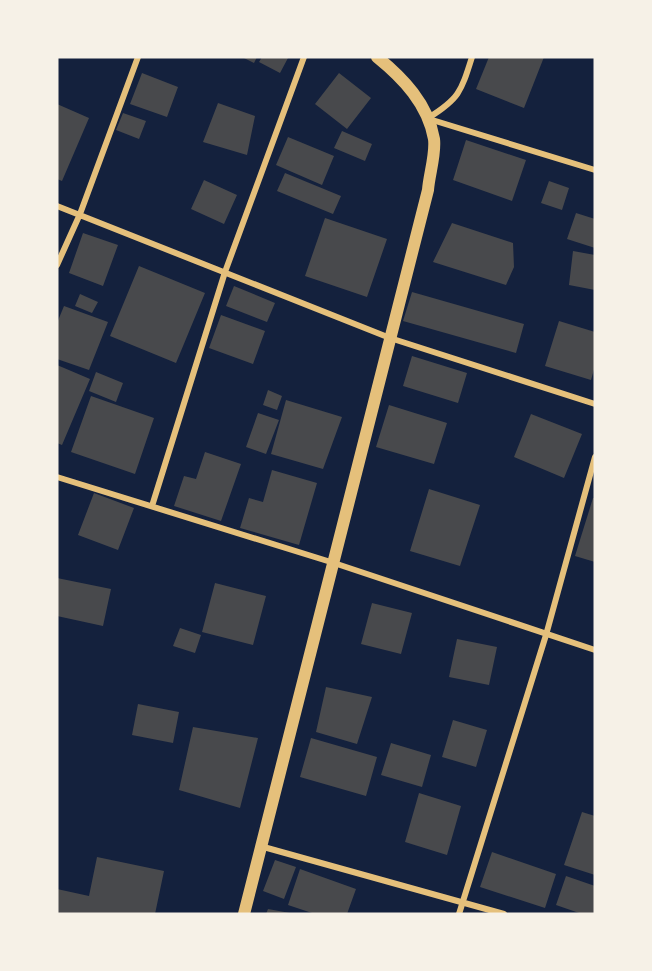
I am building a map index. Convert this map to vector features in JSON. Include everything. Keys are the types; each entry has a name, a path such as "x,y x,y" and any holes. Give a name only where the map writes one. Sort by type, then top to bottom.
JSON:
{"main road":[{"path":"243,914 428,190 434,141 428,119 411,88 377,57"}],"street":[{"path":"57,265 80,214 138,57"},
{"path":"152,506 225,272 304,57"},
{"path":"428,119 452,104 463,86 472,57"},
{"path":"428,119 595,170"},
{"path":"57,206 390,338 595,404"},
{"path":"459,914 546,635 595,457"},
{"path":"57,477 334,563 595,650"},
{"path":"260,846 504,914"}],"building":[{"path":"242,57 257,57 254,63"},
{"path":"262,57 288,58 280,73 259,62"},
{"path":"489,57 544,57 524,108 476,89"},
{"path":"142,73 178,87 167,117 130,104"},
{"path":"339,73 371,98 347,129 315,104"},
{"path":"218,103 255,116 247,155 203,142"},
{"path":"57,104 89,118 62,181 57,179"},
{"path":"123,113 146,121 139,139 116,130"},
{"path":"342,131 372,144 365,161 334,148"},
{"path":"288,137 334,156 322,185 276,165"},
{"path":"466,140 526,160 512,201 453,180"},
{"path":"285,173 341,196 333,214 277,191"},
{"path":"204,180 237,195 224,224 191,209"},
{"path":"549,181 569,188 562,210 541,203"},
{"path":"576,213 595,219 595,248 567,239"},
{"path":"325,218 387,239 367,297 305,276"},
{"path":"452,223 513,243 514,267 506,285 433,262"},
{"path":"83,233 118,245 103,286 69,273"},
{"path":"573,251 595,255 595,290 569,285"},
{"path":"139,266 205,293 176,363 110,336"},
{"path":"234,286 275,303 267,322 226,306"},
{"path":"412,292 524,324 516,353 403,321"},
{"path":"80,294 98,302 92,313 75,306"},
{"path":"64,306 108,322 89,370 57,359 57,323"},
{"path":"221,315 265,331 253,364 209,348"},
{"path":"559,321 595,332 595,366 591,380 545,366"},
{"path":"412,356 467,373 458,403 403,386"},
{"path":"57,365 90,379 62,445 57,443"},
{"path":"96,372 123,383 116,402 89,391"},
{"path":"268,390 282,396 277,410 263,405"},
{"path":"91,396 154,418 135,474 71,452"},
{"path":"286,400 342,417 323,469 271,454"},
{"path":"389,405 447,423 434,464 376,447"},
{"path":"258,413 279,420 266,454 246,447"},
{"path":"531,414 582,434 564,478 514,457"},
{"path":"205,452 241,464 221,521 174,506 184,476 196,479"},
{"path":"272,470 317,483 299,545 240,528 249,498 263,502"},
{"path":"429,489 480,505 460,566 410,551"},
{"path":"94,493 134,508 118,550 78,535"},
{"path":"593,498 595,498 595,562 575,556"},
{"path":"57,578 111,589 103,626 57,616"},
{"path":"215,583 266,596 253,645 202,632"},
{"path":"372,603 412,613 401,654 361,644"},
{"path":"180,628 201,635 195,653 173,646"},
{"path":"457,639 497,647 489,685 449,677"},
{"path":"326,687 372,697 357,744 316,732"},
{"path":"138,704 179,712 173,743 132,735"},
{"path":"453,720 487,730 476,767 442,757"},
{"path":"193,727 258,738 240,808 179,790"},
{"path":"311,738 377,757 366,796 300,777"},
{"path":"391,743 431,755 422,787 381,775"},
{"path":"419,793 461,806 447,855 405,842"},
{"path":"582,812 595,816 595,875 564,865"},
{"path":"492,852 556,874 545,908 480,887"},
{"path":"97,857 164,871 155,914 57,914 57,889 89,896"},
{"path":"275,860 296,867 284,899 263,891"},
{"path":"300,869 356,889 347,914 315,914 288,905"},
{"path":"566,876 595,886 595,914 582,914 556,905"},
{"path":"268,909 290,913 266,914"}]}
